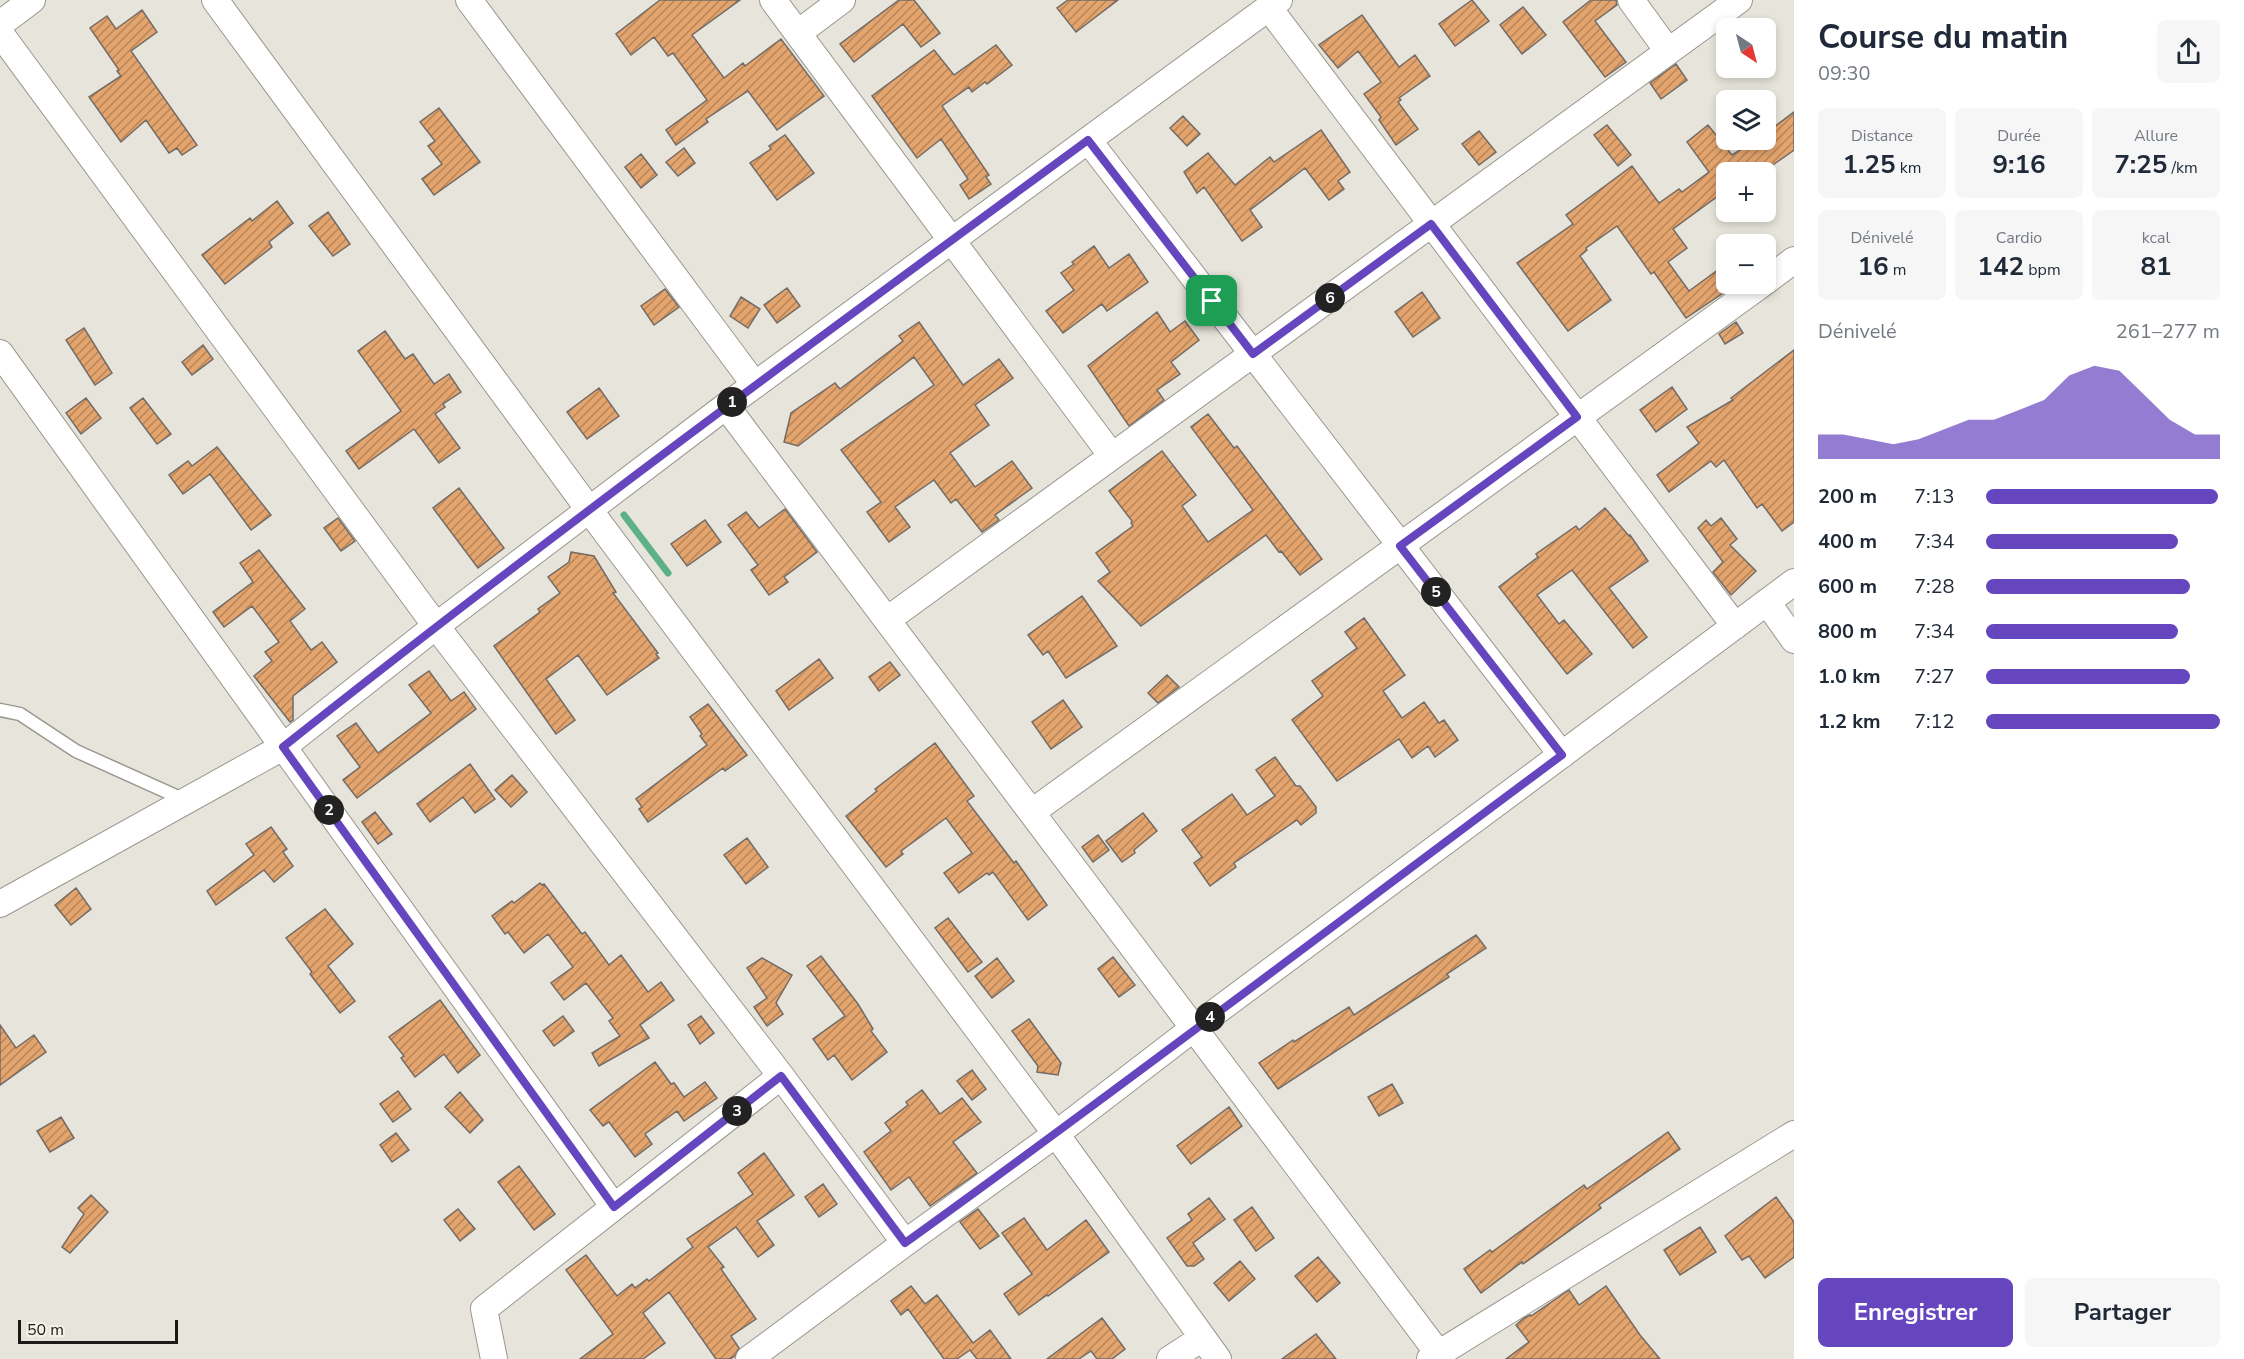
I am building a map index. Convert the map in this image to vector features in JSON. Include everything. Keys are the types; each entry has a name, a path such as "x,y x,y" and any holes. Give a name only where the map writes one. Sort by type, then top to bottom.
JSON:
{"street":[{"path":"0,24 32,0"},
{"path":"215,0 590,511 1056,1134 1201,1339 1218,1359"},
{"path":"469,0 755,385"},
{"path":"773,0 1112,456"},
{"path":"798,33 842,0"},
{"path":"1631,0 1668,51"},
{"path":"888,620 1739,0"},
{"path":"0,904 283,747 436,626 726,406 1274,4 1431,224 1735,626"},
{"path":"0,33 436,626 781,1076 905,1243"},
{"path":"1088,140 1562,755"},
{"path":"1776,274 1794,260"},
{"path":"1032,812 1748,294"},
{"path":"0,353 614,1207"},
{"path":"726,406 1194,1028 1434,1356 1794,1134"},
{"path":"749,1359 1056,1134 1194,1028 1794,582"},
{"path":"1767,602 1794,640"},
{"path":"494,1359 484,1309 781,1076"},
{"path":"1170,1359 1201,1339"}],"lane":[{"path":"0,710 20,714 76,751 188,801"}],"building":[{"path":"660,0 740,0 692,35 724,78 743,63 745,66 781,39 824,96 777,130 748,91 706,119 708,122 676,145 666,130 707,100 673,53 668,56 654,37 631,55 616,34"},
{"path":"899,0 914,0 940,33 921,47 903,24 854,62 840,44"},
{"path":"1068,0 1118,0 1076,32 1057,8"},
{"path":"1472,0 1489,21 1455,46 1439,24"},
{"path":"1591,0 1616,0 1617,5 1595,21 1626,62 1605,77 1563,22"},
{"path":"1523,7 1546,35 1522,54 1500,25"},
{"path":"142,10 157,32 131,51 197,145 182,155 177,148 169,153 146,120 121,142 89,97 121,76 90,28 107,16 116,29"},
{"path":"1362,15 1399,67 1415,55 1430,76 1399,98 1401,100 1398,102 1418,129 1396,145 1379,120 1381,117 1364,94 1381,82 1358,51 1338,68 1319,45"},
{"path":"996,45 1012,65 987,84 985,82 972,92 969,87 942,106 989,175 986,177 991,184 969,199 960,185 968,179 941,139 917,158 872,96 934,50 954,75"},
{"path":"1676,64 1687,80 1661,99 1650,83"},
{"path":"439,108 480,162 434,195 422,179 442,164 428,146 435,141 420,122"},
{"path":"1794,112 1794,150 1776,163 1716,162 1716,198 1673,229 1687,248 1668,262 1689,291 1716,271 1716,294 1722,294 1686,318 1654,272 1651,274 1617,226 1586,248 1587,250 1580,256 1611,300 1568,331 1517,263 1573,224 1566,215 1632,166 1659,203 1679,189 1682,192 1709,172 1687,142 1708,125 1716,135 1716,150 1728,150 1732,155 1740,150 1776,150 1776,126"},
{"path":"1183,116 1200,134 1187,146 1170,128"},
{"path":"1607,125 1631,155 1618,166 1594,135"},
{"path":"1321,130 1350,172 1338,181 1344,189 1329,200 1305,168 1250,210 1262,227 1242,241 1204,187 1197,193 1184,172 1208,153 1235,185 1270,157 1274,162"},
{"path":"1479,131 1496,152 1479,165 1462,144"},
{"path":"785,135 814,173 777,200 750,163 771,149 769,146"},
{"path":"684,148 695,163 678,176 666,162"},
{"path":"641,154 657,175 641,188 625,167"},
{"path":"277,201 293,223 269,242 272,247 225,284 202,255 250,218 252,221"},
{"path":"328,212 350,244 333,256 309,226"},
{"path":"1094,246 1109,268 1129,254 1148,282 1107,311 1102,304 1063,333 1046,311 1074,290 1061,273"},
{"path":"787,288 800,306 777,323 764,305"},
{"path":"665,289 679,307 654,325 641,306"},
{"path":"1422,292 1440,318 1413,337 1395,312"},
{"path":"741,297 760,309 748,328 730,316"},
{"path":"1157,312 1170,332 1185,321 1199,340 1171,362 1180,374 1157,390 1164,400 1129,426 1088,366"},
{"path":"919,322 963,385 999,359 1013,378 975,405 989,425 950,453 975,487 1012,461 1032,488 995,515 999,520 982,532 956,499 951,503 934,480 895,507 910,527 889,542 867,512 881,502 841,450 934,385 914,357 798,446 784,442 791,413 835,383 840,389 903,341 899,336"},
{"path":"1736,322 1743,333 1725,344 1719,334"},
{"path":"84,328 112,373 95,385 66,340"},
{"path":"385,331 405,359 413,354 434,384 449,374 461,392 443,404 445,407 435,414 460,448 439,463 414,429 359,469 346,451 401,411 358,351"},
{"path":"203,345 213,359 192,375 182,362"},
{"path":"1794,350 1794,522 1782,531 1762,504 1757,508 1724,460 1716,467 1711,461 1669,492 1657,475 1699,443 1687,427 1733,400 1731,398"},
{"path":"1672,387 1687,409 1656,432 1640,410"},
{"path":"599,388 619,416 587,439 567,412"},
{"path":"86,398 101,418 81,434 66,413"},
{"path":"143,398 171,434 157,444 130,408"},
{"path":"1208,414 1234,448 1237,446 1322,559 1300,575 1266,535 1141,626 1098,581 1110,572 1096,553 1133,526 1132,521 1109,491 1162,451 1196,495 1182,506 1208,542 1253,510 1191,427"},
{"path":"217,447 271,515 251,530 210,474 183,494 169,475 188,461 192,466"},
{"path":"459,488 504,548 478,568 433,508"},
{"path":"1605,508 1630,535 1648,561 1609,588 1647,637 1633,648 1572,570 1537,595 1559,624 1564,620 1592,654 1567,674 1499,587 1538,557 1536,554 1576,526 1579,530"},
{"path":"785,509 817,552 784,577 788,582 769,595 751,570 758,565 728,525 746,512 759,528"},
{"path":"338,518 355,541 341,551 324,528"},
{"path":"1721,518 1737,539 1730,545 1756,571 1731,595 1713,572 1723,562 1698,528 1706,520 1711,526"},
{"path":"705,520 721,542 687,566 671,544"},
{"path":"259,550 305,609 290,621 311,650 322,642 337,662 293,696 293,720 290,722 254,676 272,661 265,652 279,642 252,606 224,627 213,612 253,582 240,563"},
{"path":"571,552 594,556 616,592 613,593 658,653 656,654 659,658 607,695 578,655 546,679 575,720 556,734 494,646 540,612 538,609 560,593 548,577 569,562"},
{"path":"1082,596 1117,646 1066,678 1048,651 1043,655 1028,635"},
{"path":"1364,618 1405,675 1383,691 1402,718 1424,702 1439,723 1444,720 1458,740 1435,757 1428,746 1412,758 1399,739 1337,781 1292,720 1323,696 1312,681 1357,648 1345,632"},
{"path":"819,659 833,678 789,710 776,691"},
{"path":"890,662 900,675 879,691 869,677"},
{"path":"429,671 451,701 464,692 476,709 357,798 343,780 360,767 337,736 356,723 378,753 431,713 409,685"},
{"path":"1167,675 1179,687 1158,703 1148,693"},
{"path":"1063,700 1082,727 1051,749 1032,722"},
{"path":"708,704 747,755 725,771 723,768 648,822 639,809 642,807 636,799 707,745 690,717"},
{"path":"935,743 974,796 967,801 1014,863 1016,861 1047,905 1028,920 993,872 989,875 987,873 959,893 944,873 972,853 946,818 901,851 903,854 886,867 846,816 877,791 875,789"},
{"path":"1275,757 1296,786 1300,786 1316,807 1316,813 1301,825 1297,820 1234,863 1236,867 1210,886 1194,863 1202,857 1182,830 1232,794 1247,815 1275,796 1256,770"},
{"path":"470,764 495,799 475,813 463,797 430,822 417,804"},
{"path":"512,775 527,792 511,807 495,790"},
{"path":"375,812 392,834 378,844 362,822"},
{"path":"1143,813 1157,831 1134,850 1135,853 1122,862 1106,841"},
{"path":"271,827 287,849 283,852 293,866 274,882 264,870 216,905 207,891 254,855 246,844"},
{"path":"1098,835 1109,850 1093,862 1082,847"},
{"path":"747,838 768,867 746,884 724,855"},
{"path":"540,883 544,884 582,934 585,932 609,965 621,955 648,992 661,982 674,1000 640,1025 649,1038 599,1066 592,1053 620,1036 609,1021 613,1018 586,983 564,1000 551,983 573,967 548,934 524,953 508,932 505,934 492,916"},
{"path":"76,888 91,909 71,925 55,905"},
{"path":"325,909 353,944 328,966 355,1001 340,1013 286,938"},
{"path":"948,918 982,962 968,972 935,928"},
{"path":"1476,935 1486,948 1447,974 1449,977 1278,1089 1259,1063 1349,1007 1354,1015"},
{"path":"821,956 858,1004 873,1029 871,1031 887,1052 852,1080 834,1055 828,1060 813,1039 845,1016 807,966"},
{"path":"1113,957 1135,985 1119,997 1098,969"},
{"path":"762,958 792,975 776,1003 783,1014 767,1026 754,1007 767,998 747,968"},
{"path":"997,958 1014,981 992,998 975,976"},
{"path":"440,1000 480,1055 458,1073 444,1054 415,1077 401,1058 404,1056 389,1037"},
{"path":"563,1016 574,1031 554,1046 543,1031"},
{"path":"701,1016 714,1033 700,1044 688,1025"},
{"path":"1029,1019 1061,1063 1058,1075 1037,1072 1038,1066 1012,1031"},
{"path":"0,1025 16,1048 34,1035 46,1052 0,1085"},
{"path":"655,1062 684,1097 705,1082 717,1098 684,1121 677,1111 645,1134 652,1144 635,1157 609,1122 603,1126 590,1110"},
{"path":"972,1070 986,1089 972,1100 957,1081"},
{"path":"1392,1084 1403,1103 1379,1116 1368,1097"},
{"path":"922,1090 940,1114 962,1098 981,1122 953,1142 977,1173 930,1206 909,1177 891,1190 864,1152 891,1131 885,1123 908,1105 906,1102"},
{"path":"398,1091 411,1109 393,1122 380,1104"},
{"path":"460,1092 483,1120 470,1133 445,1107"},
{"path":"1229,1107 1242,1126 1191,1164 1177,1146"},
{"path":"61,1117 74,1138 50,1152 37,1131"},
{"path":"1668,1132 1680,1149 1599,1205 1601,1208 1481,1293 1464,1269 1490,1250 1492,1252 1584,1185 1587,1189"},
{"path":"396,1133 409,1150 392,1162 380,1145"},
{"path":"764,1153 794,1195 757,1221 774,1245 758,1257 736,1227 708,1247 724,1267 721,1269 756,1319 731,1336 739,1348 735,1356 730,1359 716,1359 669,1292 643,1313 665,1343 643,1359 580,1359 613,1334 566,1270 586,1255 617,1296 632,1284 635,1288 647,1279 649,1281 693,1247 687,1239 753,1194 738,1173"},
{"path":"519,1166 555,1214 534,1230 498,1182"},
{"path":"823,1184 837,1204 819,1217 805,1197"},
{"path":"91,1195 108,1212 70,1253 62,1247 84,1214 78,1208"},
{"path":"1776,1197 1794,1222 1794,1257 1765,1278 1749,1256 1742,1260 1725,1236"},
{"path":"1209,1198 1225,1219 1193,1243 1204,1259 1194,1266 1187,1266 1167,1238 1192,1220 1188,1214"},
{"path":"1252,1207 1274,1238 1256,1251 1234,1220"},
{"path":"458,1209 475,1229 460,1241 444,1220"},
{"path":"978,1209 999,1236 980,1249 960,1222"},
{"path":"1024,1218 1047,1250 1086,1220 1109,1252 1019,1315 1004,1294 1032,1274 1002,1233"},
{"path":"1700,1227 1716,1252 1680,1275 1664,1250"},
{"path":"1318,1257 1340,1283 1317,1302 1295,1276"},
{"path":"1240,1261 1255,1279 1229,1301 1214,1283"},
{"path":"911,1286 925,1304 937,1295 973,1343 990,1330 1011,1359 977,1359 970,1350 957,1359 944,1359 908,1309 901,1315 891,1301"},
{"path":"1606,1286 1640,1335 1660,1359 1506,1359 1529,1342 1516,1325 1524,1318 1531,1316 1569,1290 1579,1305"},
{"path":"1102,1318 1125,1349 1112,1359 1097,1359 1091,1351 1079,1359 1047,1359"},
{"path":"1316,1334 1336,1359 1282,1359"}],"waterway":[{"path":"624,515 668,573"}],"route":[{"path":"1088,140 1212,301 1253,354 1431,224 1577,417 1400,546 1562,755 1194,1028 1056,1134 905,1243 781,1076 614,1207 283,747 436,626 726,406 1088,140"}]}
